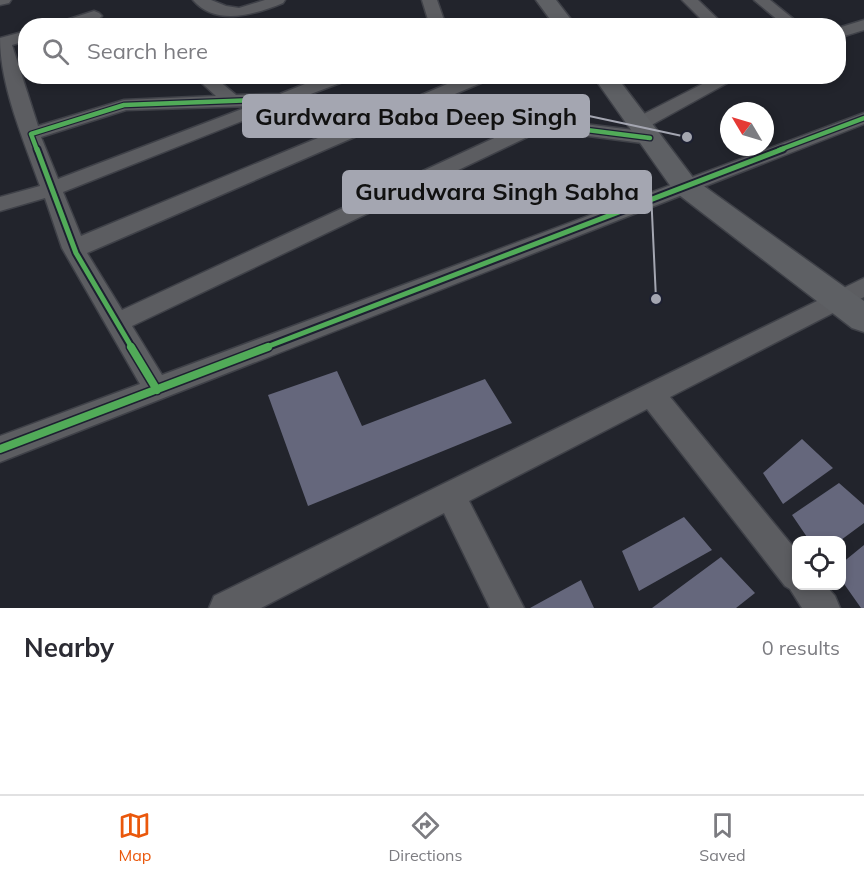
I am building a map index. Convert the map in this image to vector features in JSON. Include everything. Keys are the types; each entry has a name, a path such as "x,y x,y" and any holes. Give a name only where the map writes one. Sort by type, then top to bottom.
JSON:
{"street":[{"path":"80,0 95,18"},
{"path":"200,0 219,10 235,13 278,0"},
{"path":"429,0 436,18"},
{"path":"546,0 560,18"},
{"path":"689,0 709,18"},
{"path":"761,0 785,18"},
{"path":"846,31 864,25"},
{"path":"18,38 2,43 18,72"},
{"path":"22,84 32,134 74,248 157,390"},
{"path":"212,84 231,100"},
{"path":"0,204 52,189 322,84"},
{"path":"74,248 462,84"},
{"path":"610,84 684,185 856,306"},
{"path":"32,134 124,105 284,99 405,107 539,124 645,131 719,84"},
{"path":"0,449 684,185 864,118"},
{"path":"117,323 539,124"},
{"path":"228,608 651,394 856,306"},
{"path":"651,394 792,570"},
{"path":"451,495 507,608"},
{"path":"809,590 823,608"}],"building":[{"path":"337,371 362,426 485,379 512,423 308,506 268,395"},
{"path":"802,439 833,468 783,504 763,473"},
{"path":"839,483 864,505 864,523 846,536 806,536 792,515"},
{"path":"684,517 712,550 639,591 622,551"},
{"path":"864,545 864,608 861,608 846,587 846,560"},
{"path":"721,557 755,593 736,608 652,608"},
{"path":"581,580 594,608 530,608"}],"cycle path":[{"path":"157,390 76,253 31,134 124,105 284,99 405,107 650,138"},
{"path":"0,449 864,118"}],"place":[{"name":"Gurdwara Baba Deep Singh","path":"687,137"},
{"name":"Gurudwara Singh Sabha","path":"656,299"}]}
